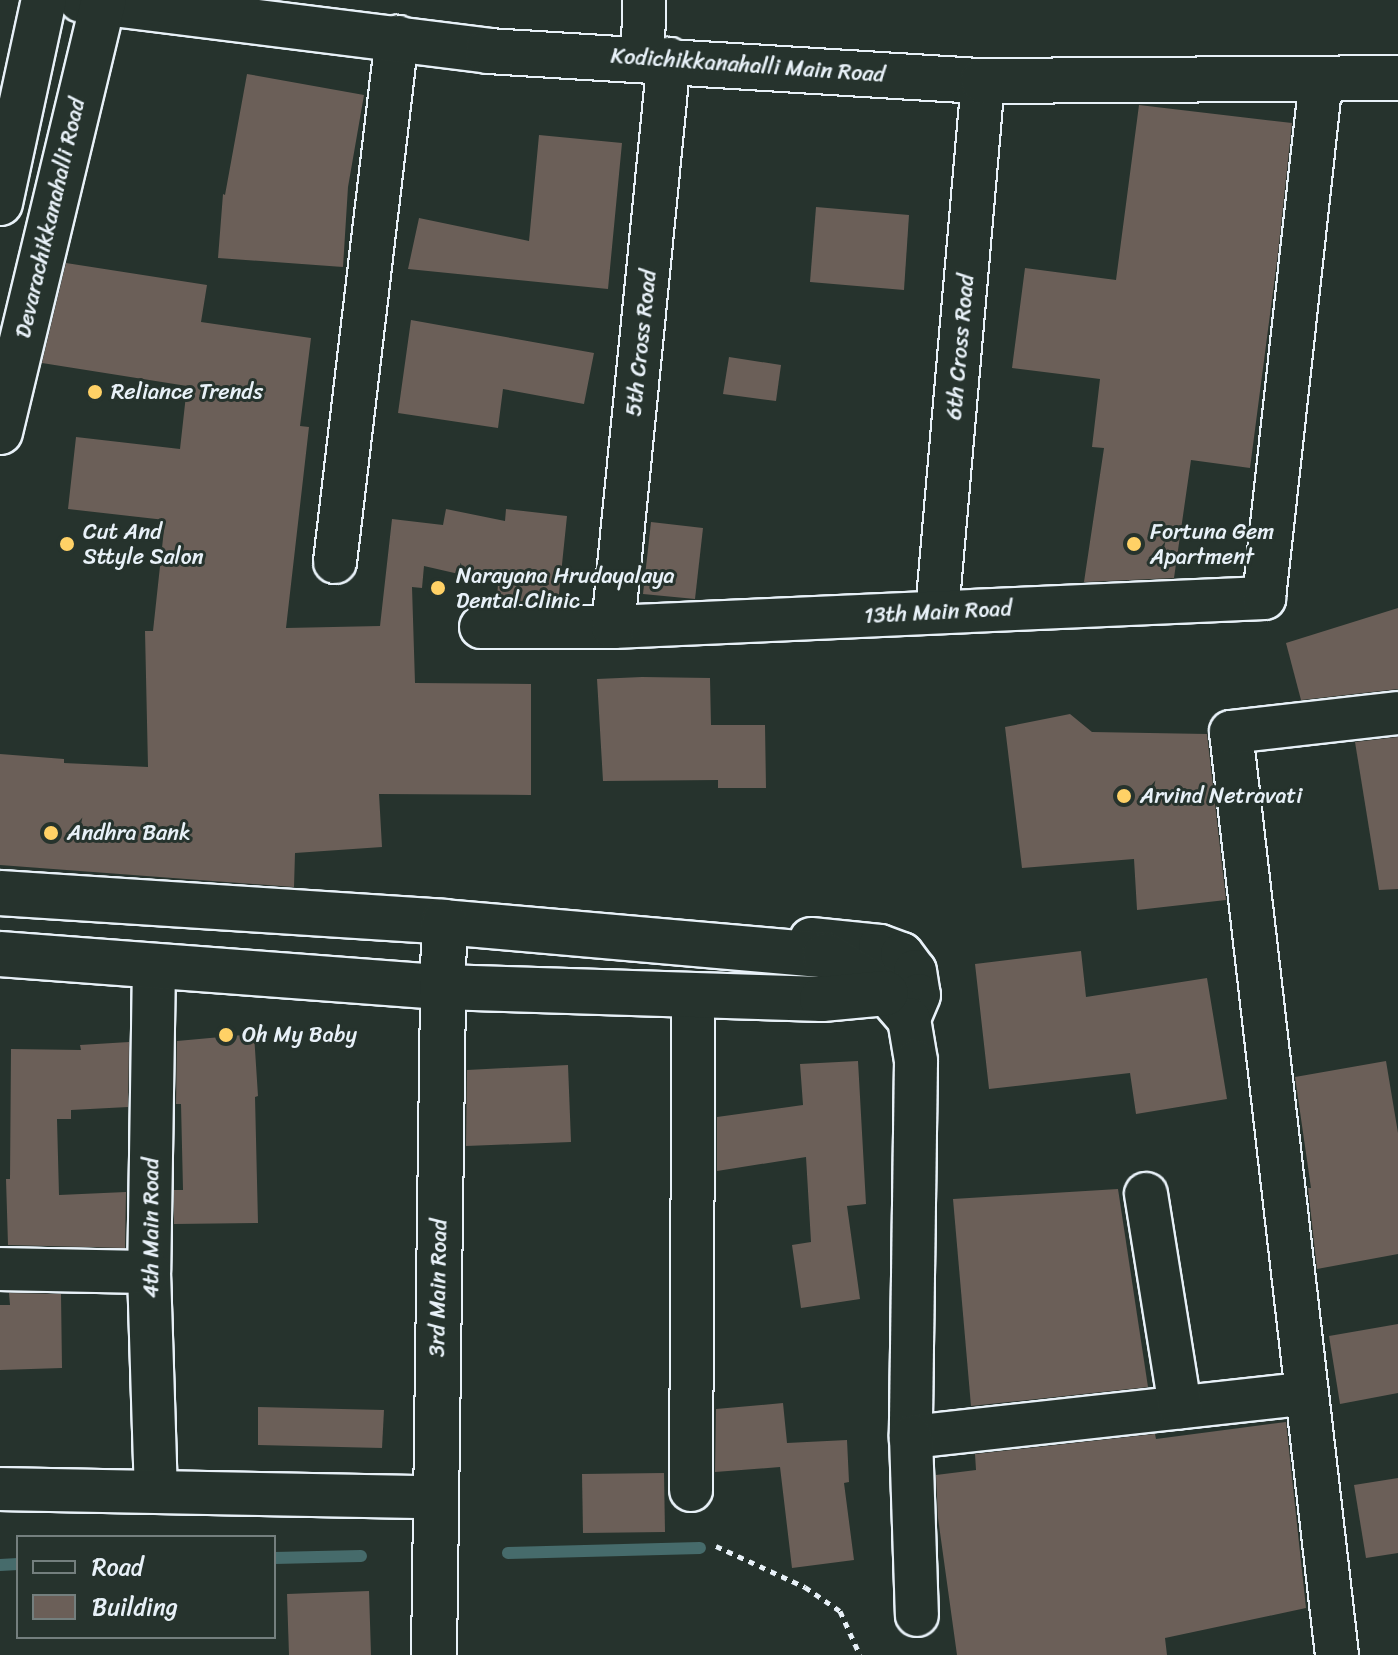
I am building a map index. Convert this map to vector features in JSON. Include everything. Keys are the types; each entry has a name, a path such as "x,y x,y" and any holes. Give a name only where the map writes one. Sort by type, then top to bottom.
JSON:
{"street":[{"path":"0,203 44,0"},
{"name":"5th Cross Road","path":"613,627 656,59 644,0"},
{"name":"Kodichikkanahalli Main Road","path":"95,1 397,37 488,51 983,81 1398,78"},
{"name":"Devarachikkanahalli Road","path":"0,432 95,1"},
{"path":"335,562 397,37"},
{"name":"13th Main Road","path":"481,627 613,627 1264,598 1321,79"},
{"name":"6th Cross Road","path":"937,612 983,81"},
{"path":"1337,1655 1231,732 1398,713"},
{"path":"0,893 818,947 898,1006 916,1061 911,1437 917,1615"},
{"name":"3rd Main Road","path":"434,1655 444,922"},
{"path":"818,947 822,999"},
{"path":"0,954 442,987 822,999 898,1006"},
{"name":"4th Main Road","path":"154,965 149,1272 156,1491"},
{"path":"691,1490 694,995"},
{"path":"1146,1194 1180,1407"},
{"path":"0,1269 149,1272"},
{"path":"911,1437 1307,1393"},
{"path":"0,1489 435,1497"}],"path":[{"path":"716,1546 805,1587 840,1611 860,1655"}],"building":[{"path":"247,74 364,95 348,187 343,267 218,258 223,194"},
{"path":"1139,105 1292,123 1278,253 1250,468 1191,460 1174,578 1084,582 1104,448 1092,447 1100,379 1012,368 1025,268 1116,280"},
{"path":"539,135 622,143 608,289 408,269 419,218 529,241"},
{"path":"816,207 909,215 904,290 810,282"},
{"path":"66,263 207,285 201,322 311,338 300,426 309,427 286,628 380,626 392,519 443,525 446,509 505,521 506,509 567,516 558,603 497,600 498,583 424,566 422,588 412,587 415,683 531,684 531,795 379,794 382,847 295,853 294,887 0,865 0,754 64,759 64,763 148,767 145,631 153,631 165,520 68,509 76,437 180,449 187,386 42,363"},
{"path":"411,320 594,353 584,404 503,389 498,428 398,413"},
{"path":"729,357 781,365 776,401 723,394"},
{"path":"651,522 703,528 695,599 643,594"},
{"path":"1398,608 1398,689 1301,700 1286,643"},
{"path":"710,678 711,725 765,725 766,788 718,788 718,780 603,781 597,679"},
{"name":"Arvind Netravati","path":"1070,714 1092,732 1207,734 1226,900 1137,910 1134,859 1022,868 1005,727"},
{"path":"1398,737 1398,889 1379,890 1355,742"},
{"path":"1081,951 1086,997 1207,978 1227,1099 1136,1114 1130,1073 989,1089 975,964"},
{"path":"254,1034 258,1096 255,1097 258,1223 174,1224 174,1190 183,1190 181,1104 176,1104 177,1041"},
{"path":"129,1042 128,1107 71,1110 71,1119 57,1119 59,1195 126,1192 125,1248 8,1245 6,1179 10,1179 11,1049 81,1050 80,1045"},
{"path":"858,1061 866,1204 847,1206 860,1299 801,1308 792,1245 811,1242 806,1157 717,1171 717,1117 803,1105 800,1064"},
{"path":"1386,1061 1398,1133 1398,1254 1317,1269 1308,1188 1311,1188 1295,1077"},
{"path":"568,1065 571,1142 466,1146 467,1070"},
{"path":"1118,1189 1148,1387 971,1406 953,1199"},
{"path":"9,1293 61,1294 62,1368 0,1370 0,1305 10,1305"},
{"path":"1398,1324 1398,1393 1340,1404 1329,1336"},
{"path":"783,1403 787,1443 847,1440 849,1482 844,1483 854,1560 792,1568 780,1467 715,1472 716,1409"},
{"path":"258,1407 384,1410 382,1448 258,1445"},
{"path":"1286,1422 1306,1608 1165,1638 1167,1655 957,1655 938,1518 936,1475 976,1470 975,1454 1155,1434 1156,1439"},
{"path":"664,1473 665,1532 583,1533 582,1474"},
{"path":"1398,1478 1398,1553 1366,1558 1354,1485"},
{"path":"369,1591 371,1655 289,1655 287,1594"}],"waterway":[{"path":"508,1553 700,1548"},
{"path":"276,1558 361,1556"},
{"path":"0,1565 16,1564"}],"place":[{"name":"Reliance Trends","path":"95,392"},
{"name":"Cut And Sttyle Salon","path":"67,544"},
{"name":"Fortuna Gem Apartment","path":"1134,544"},
{"name":"Narayana Hrudayalaya Dental Clinic","path":"438,588"},
{"name":"Arvind Netravati","path":"1124,796"},
{"name":"Andhra Bank","path":"51,833"},
{"name":"Oh My Baby","path":"226,1035"}]}
